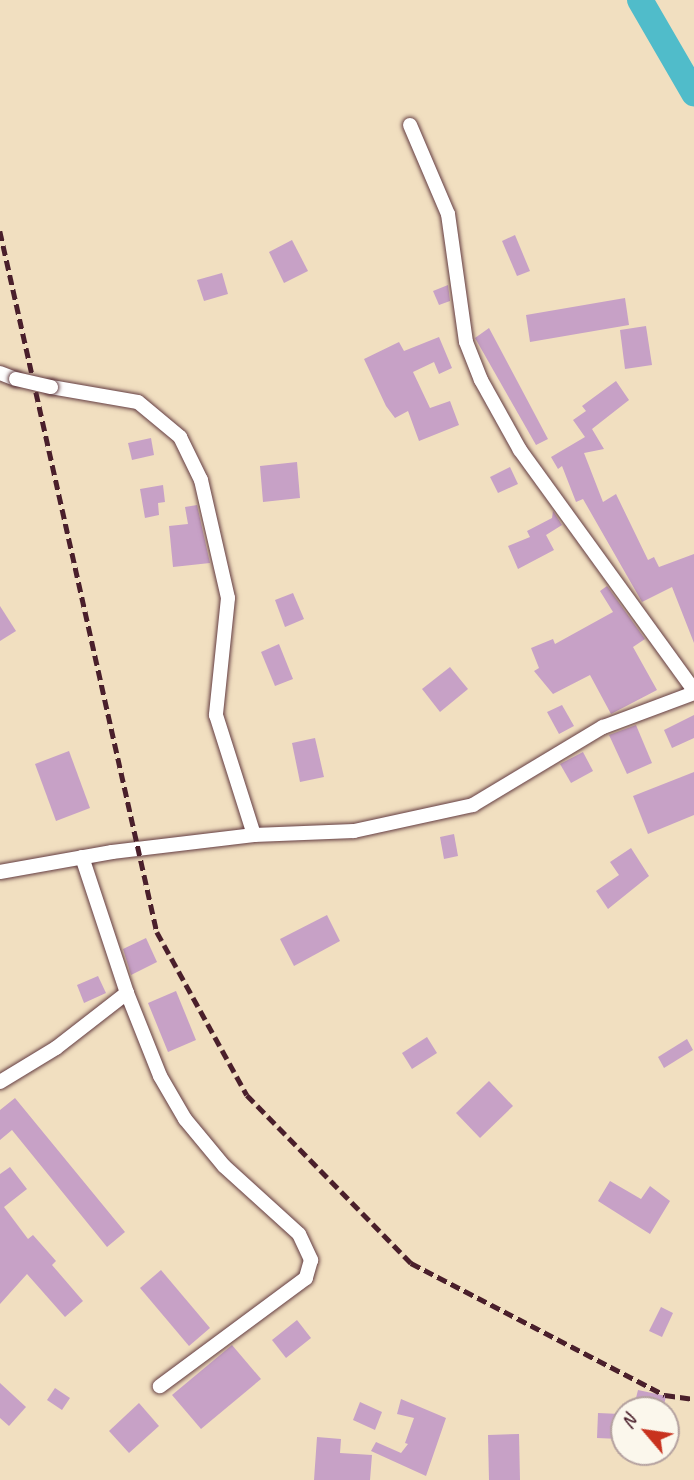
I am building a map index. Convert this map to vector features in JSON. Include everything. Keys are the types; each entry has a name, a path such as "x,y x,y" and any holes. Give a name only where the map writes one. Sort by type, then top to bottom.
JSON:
{"street":[{"path":"0,872 82,857 254,835 354,831 473,805 603,727 694,692 520,450 481,380 466,342 448,214 410,125"},
{"path":"0,373 51,387 138,402 180,437 201,480 228,598 216,715 254,835"},
{"path":"82,857 127,993 160,1076 185,1119 223,1166 299,1234 311,1260 306,1278 160,1386"},
{"path":"0,1082 57,1048 127,993"}],"building":[{"path":"515,235 530,271 517,276 502,241"},
{"path":"292,240 308,271 284,283 269,252"},
{"path":"222,273 228,294 204,301 197,280"},
{"path":"448,285 450,301 439,305 433,291"},
{"path":"625,298 629,325 530,342 526,315"},
{"path":"646,326 652,365 625,369 620,330"},
{"path":"489,328 548,439 536,445 475,338"},
{"path":"439,337 452,368 439,374 434,362 413,372 430,408 450,401 459,425 419,441 408,411 395,418 386,406 364,359 399,342 404,351"},
{"path":"616,381 629,400 592,429 604,449 584,453 603,502 616,494 648,560 654,557 659,567 694,554 694,643 672,587 642,602 583,499 576,502 562,466 558,469 551,457 585,437 573,420 586,411 582,406"},
{"path":"151,438 154,455 132,460 128,443"},
{"path":"297,462 300,498 263,502 260,466"},
{"path":"510,467 518,484 498,493 490,477"},
{"path":"163,485 165,502 158,503 159,515 145,518 140,489"},
{"path":"197,505 210,563 173,567 169,526 188,524 185,507"},
{"path":"553,511 562,525 546,535 554,550 518,569 508,546 530,537 527,531 552,518"},
{"path":"607,586 645,639 633,647 657,690 611,714 590,675 553,694 534,671 539,668 531,648 553,639 555,644 613,612 600,591"},
{"path":"293,593 304,619 285,627 275,600"},
{"path":"0,606 16,631 0,641"},
{"path":"279,644 293,679 275,686 261,652"},
{"path":"450,667 468,689 440,712 422,689"},
{"path":"562,705 574,726 559,734 547,712"},
{"path":"694,715 694,738 672,748 664,730"},
{"path":"636,725 652,763 627,774 609,735"},
{"path":"315,738 324,777 300,782 292,743"},
{"path":"69,751 90,808 56,821 35,764"},
{"path":"583,752 593,771 571,783 560,764"},
{"path":"694,772 694,815 648,834 633,796"},
{"path":"454,834 458,856 444,859 440,837"},
{"path":"631,848 649,876 608,909 596,891 619,875 610,862"},
{"path":"327,915 340,941 294,966 280,939"},
{"path":"146,938 157,962 131,975 123,949"},
{"path":"98,976 106,993 84,1003 77,985"},
{"path":"176,991 196,1040 168,1052 148,1003"},
{"path":"427,1037 437,1053 412,1069 402,1053"},
{"path":"687,1039 693,1050 664,1068 658,1057"},
{"path":"489,1081 513,1106 480,1138 456,1113"},
{"path":"15,1098 125,1232 107,1247 12,1130 0,1140 0,1110"},
{"path":"10,1167 27,1189 4,1207 28,1239 33,1235 56,1261 52,1265 83,1301 65,1317 27,1274 0,1304 0,1174"},
{"path":"610,1181 641,1199 650,1186 670,1201 650,1234 598,1201"},
{"path":"161,1270 210,1328 189,1346 140,1288"},
{"path":"661,1307 673,1313 662,1337 649,1331"},
{"path":"297,1320 311,1338 286,1358 272,1340"},
{"path":"232,1345 261,1379 201,1429 172,1395"},
{"path":"0,1383 26,1407 9,1426 0,1418"},
{"path":"55,1388 70,1398 62,1410 47,1400"},
{"path":"638,1390 666,1396 636,1396"},
{"path":"401,1399 446,1418 426,1476 371,1451 376,1442 401,1453 408,1444 405,1443 414,1418 397,1414"},
{"path":"360,1402 382,1412 375,1430 353,1420"},
{"path":"139,1403 159,1426 129,1453 109,1431"},
{"path":"598,1413 610,1414 610,1439 597,1438"},
{"path":"519,1434 520,1480 489,1480 488,1435"},
{"path":"317,1437 341,1439 340,1453 372,1455 370,1480 314,1480"}],"waterway":[{"path":"640,0 694,93"}],"railway":[{"path":"0,231 157,932 247,1095 411,1263 665,1395 694,1399"}]}
